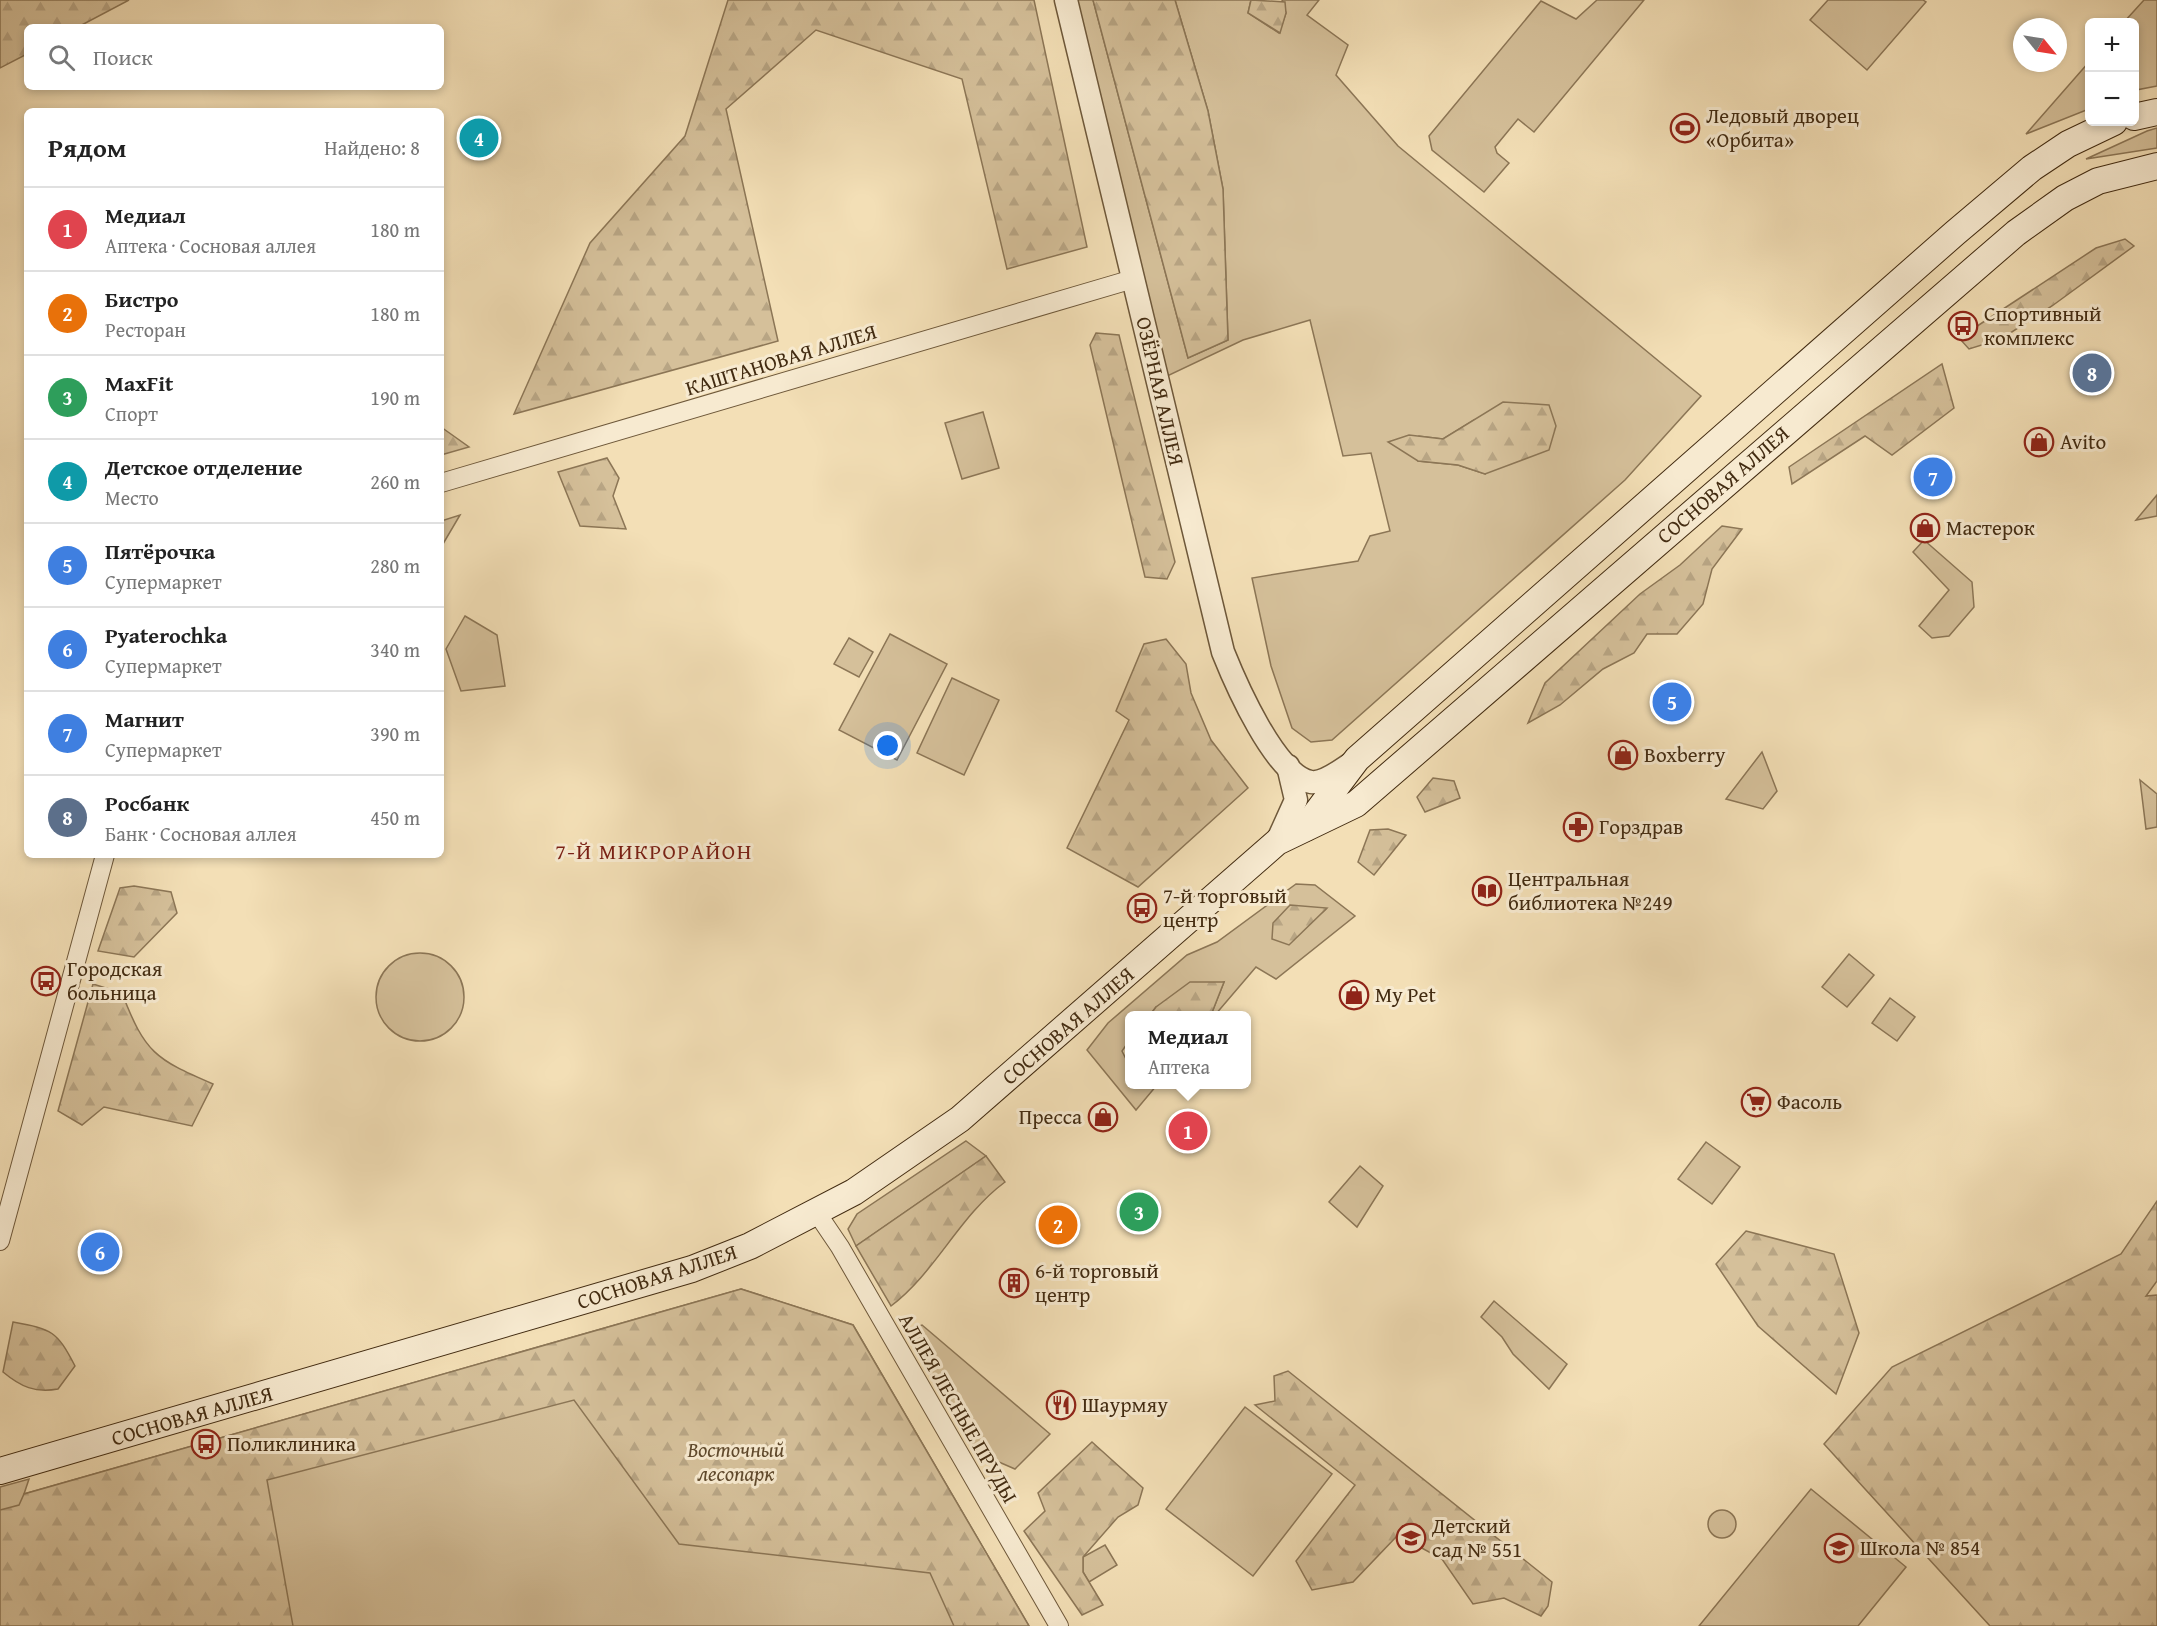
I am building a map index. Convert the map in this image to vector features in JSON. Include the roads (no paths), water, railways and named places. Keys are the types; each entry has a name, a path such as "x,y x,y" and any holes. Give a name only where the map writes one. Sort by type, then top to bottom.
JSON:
{"main road":[{"path":"2139,116 2157,112"},
{"name":"СОСНОВАЯ АЛЛЕЯ","path":"0,1471 692,1269 750,1246 854,1192 966,1115 1277,842 1352,763 2032,168 2068,144 2106,126"},
{"name":"СОСНОВАЯ АЛЛЕЯ","path":"1298,821 1356,804 2016,233 2065,198 2098,181 2157,166"}],"street":[{"name":"ОЗЁРНАЯ АЛЛЕЯ","path":"1066,0 1223,652 1254,721 1288,766"},
{"name":"КАШТАНОВАЯ АЛЛЕЯ","path":"444,482 1133,279"},
{"path":"1288,766 1304,780 1313,783 1323,781 1352,763"},
{"path":"1288,766 1295,790 1298,821"},
{"path":"0,1241 104,858"},
{"name":"АЛЛЕЯ ЛЕСНЫЕ ПРУДЫ","path":"817,1213 840,1247 1059,1626"}],"place":[{"name":"Ледовый дворец «Орбита»","path":"1685,128"},
{"name":"Детское отделение","path":"479,138"},
{"name":"Спортивный комплекс","path":"1963,326"},
{"name":"Росбанк","path":"2092,373"},
{"name":"Avito","path":"2039,442"},
{"name":"Магнит","path":"1933,477"},
{"name":"Мастерок","path":"1925,528"},
{"name":"Пятёрочка","path":"1672,702"},
{"name":"Boxberry","path":"1623,755"},
{"name":"Горздрав","path":"1578,827"},
{"name":"Центральная библиотека №249","path":"1487,891"},
{"name":"7-й торговый центр","path":"1142,908"},
{"name":"Городская больница","path":"46,981"},
{"name":"My Pet","path":"1354,995"},
{"name":"Фасоль","path":"1756,1102"},
{"name":"Пресса","path":"1103,1117"},
{"name":"Медиал","path":"1188,1131"},
{"name":"MaxFit","path":"1139,1212"},
{"name":"Бистро","path":"1058,1225"},
{"name":"Pyaterochka","path":"100,1252"},
{"name":"6-й торговый центр","path":"1014,1283"},
{"name":"Шаурмяу","path":"1061,1405"},
{"name":"Поликлиника","path":"206,1444"},
{"name":"Детский сад № 551","path":"1411,1538"},
{"name":"Школа № 854","path":"1839,1548"}],"district":[{"name":"7-Й МИКРОРАЙОН","path":"654,851"}],"park label":[{"name":"Восточный лесопарк","path":"736,1462"}]}
